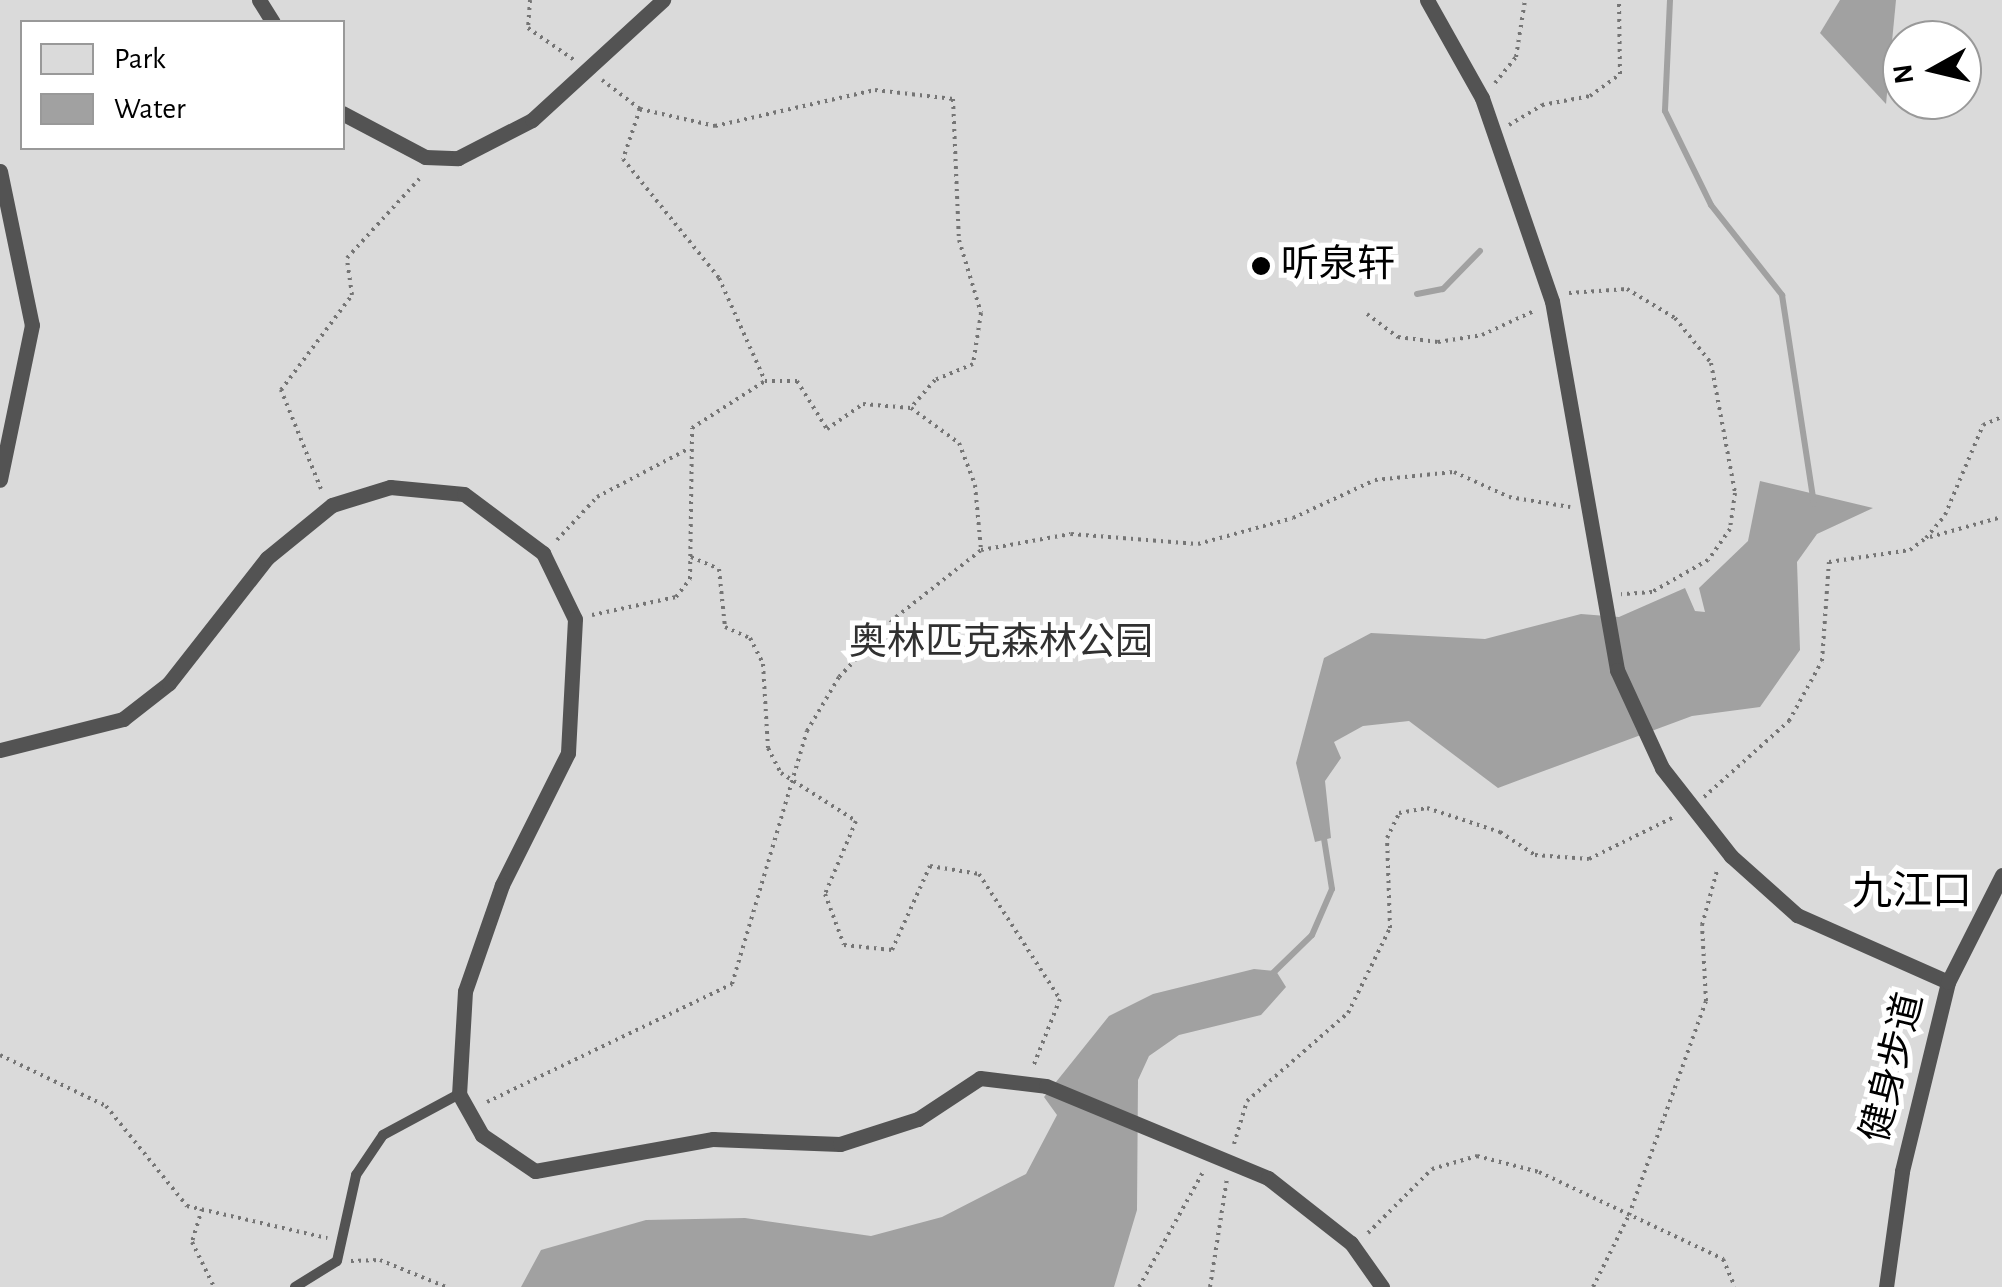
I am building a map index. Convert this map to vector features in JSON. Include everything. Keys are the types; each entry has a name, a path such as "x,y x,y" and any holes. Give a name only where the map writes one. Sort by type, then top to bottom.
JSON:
{"street":[{"path":"345,115 425,157 497,143 663,0"},
{"path":"1427,0 1482,98 1497,152 1549,293 1594,512 1601,602 1616,670 1662,768 1724,848 1796,915 1948,982"},
{"path":"0,172 32,324 0,480"},
{"path":"0,750 122,719 169,683 268,558 332,505 390,487 464,494 543,553 575,619 568,753 502,885 465,990 459,1094 482,1136 536,1171 713,1139 840,1144 918,1118 980,1078 1046,1086 1268,1178 1355,1248 1382,1287"},
{"name":"健身步道","path":"1886,1287 1902,1172 1948,982 2002,876"}],"lane":[{"path":"296,1287 337,1261 356,1175 383,1135 459,1094"}],"path":[{"path":"530,0 528,28 640,109 715,126 875,90 953,98 959,240 981,313 973,364 935,380 911,408"},
{"path":"1482,98 1516,57 1526,0"},
{"path":"1492,136 1620,74 1619,0"},
{"path":"640,109 624,159 719,278 765,381"},
{"path":"332,505 281,390 352,295 346,258 420,182 425,157"},
{"path":"1367,314 1398,337 1438,342 1482,336 1549,293 1581,287 1627,289 1675,318 1711,363 1735,493 1730,529 1708,560 1652,592 1601,602"},
{"path":"575,619 676,596 691,557 692,428 709,412 765,381 797,381 827,429 863,404 911,408 959,443 975,485 982,550"},
{"path":"1210,1287 1224,1159 1247,1101 1348,1012 1390,928 1387,838 1399,813 1426,808 1500,832 1535,855 1589,859 1691,807 1788,720 1822,660 1829,562 1910,550 1926,538 1945,516 1983,426 2002,417"},
{"path":"543,553 596,497 690,448"},
{"path":"469,1112 732,984 787,784 839,677 982,550 1071,534 1198,544 1293,518 1375,480 1454,472 1508,497 1594,512"},
{"path":"1926,538 2002,517"},
{"path":"691,557 720,569 726,628 750,638 764,664 768,748 787,784 836,802 856,822 825,894 844,945 892,950 930,866 979,874 1060,999 1026,1084"},
{"path":"1593,1287 1629,1215 1706,1001 1702,925 1724,848"},
{"path":"0,1054 106,1106 186,1206 342,1241"},
{"path":"1355,1248 1432,1170 1477,1156 1540,1172 1723,1259 1735,1287"},
{"path":"1139,1287 1186,1188 1224,1159"},
{"path":"202,1210 192,1242 214,1287"},
{"path":"337,1261 380,1260 446,1287"}],"green space":[{"name":"奥林匹克森林公园","path":"0,0 2002,0 2002,1287 0,1287"}],"water":[{"path":"1840,0 1896,0 1894,20 1882,20 1882,100 1820,33"},
{"path":"1760,481 1873,508 1817,534 1797,562 1800,650 1760,707 1692,716 1498,788 1409,721 1363,726 1334,742 1341,758 1325,781 1331,838 1315,842 1296,763 1324,658 1371,633 1485,639 1581,614 1619,617 1685,588 1695,611 1705,612 1699,588 1748,541"},
{"path":"1254,969 1276,971 1286,987 1261,1015 1179,1035 1149,1056 1138,1080 1137,1210 1114,1287 521,1287 541,1250 646,1220 745,1218 871,1236 942,1217 1026,1174 1057,1115 1044,1097 1109,1016 1153,994"}],"waterway":[{"path":"1670,0 1665,111 1711,205 1782,295 1814,504"},
{"path":"1417,294 1443,289 1480,251"},
{"path":"1273,973 1312,935 1332,889 1323,832"}],"place":[{"name":"听泉轩","path":"1261,266"}],"district":[{"name":"九江口","path":"1912,892"}]}
